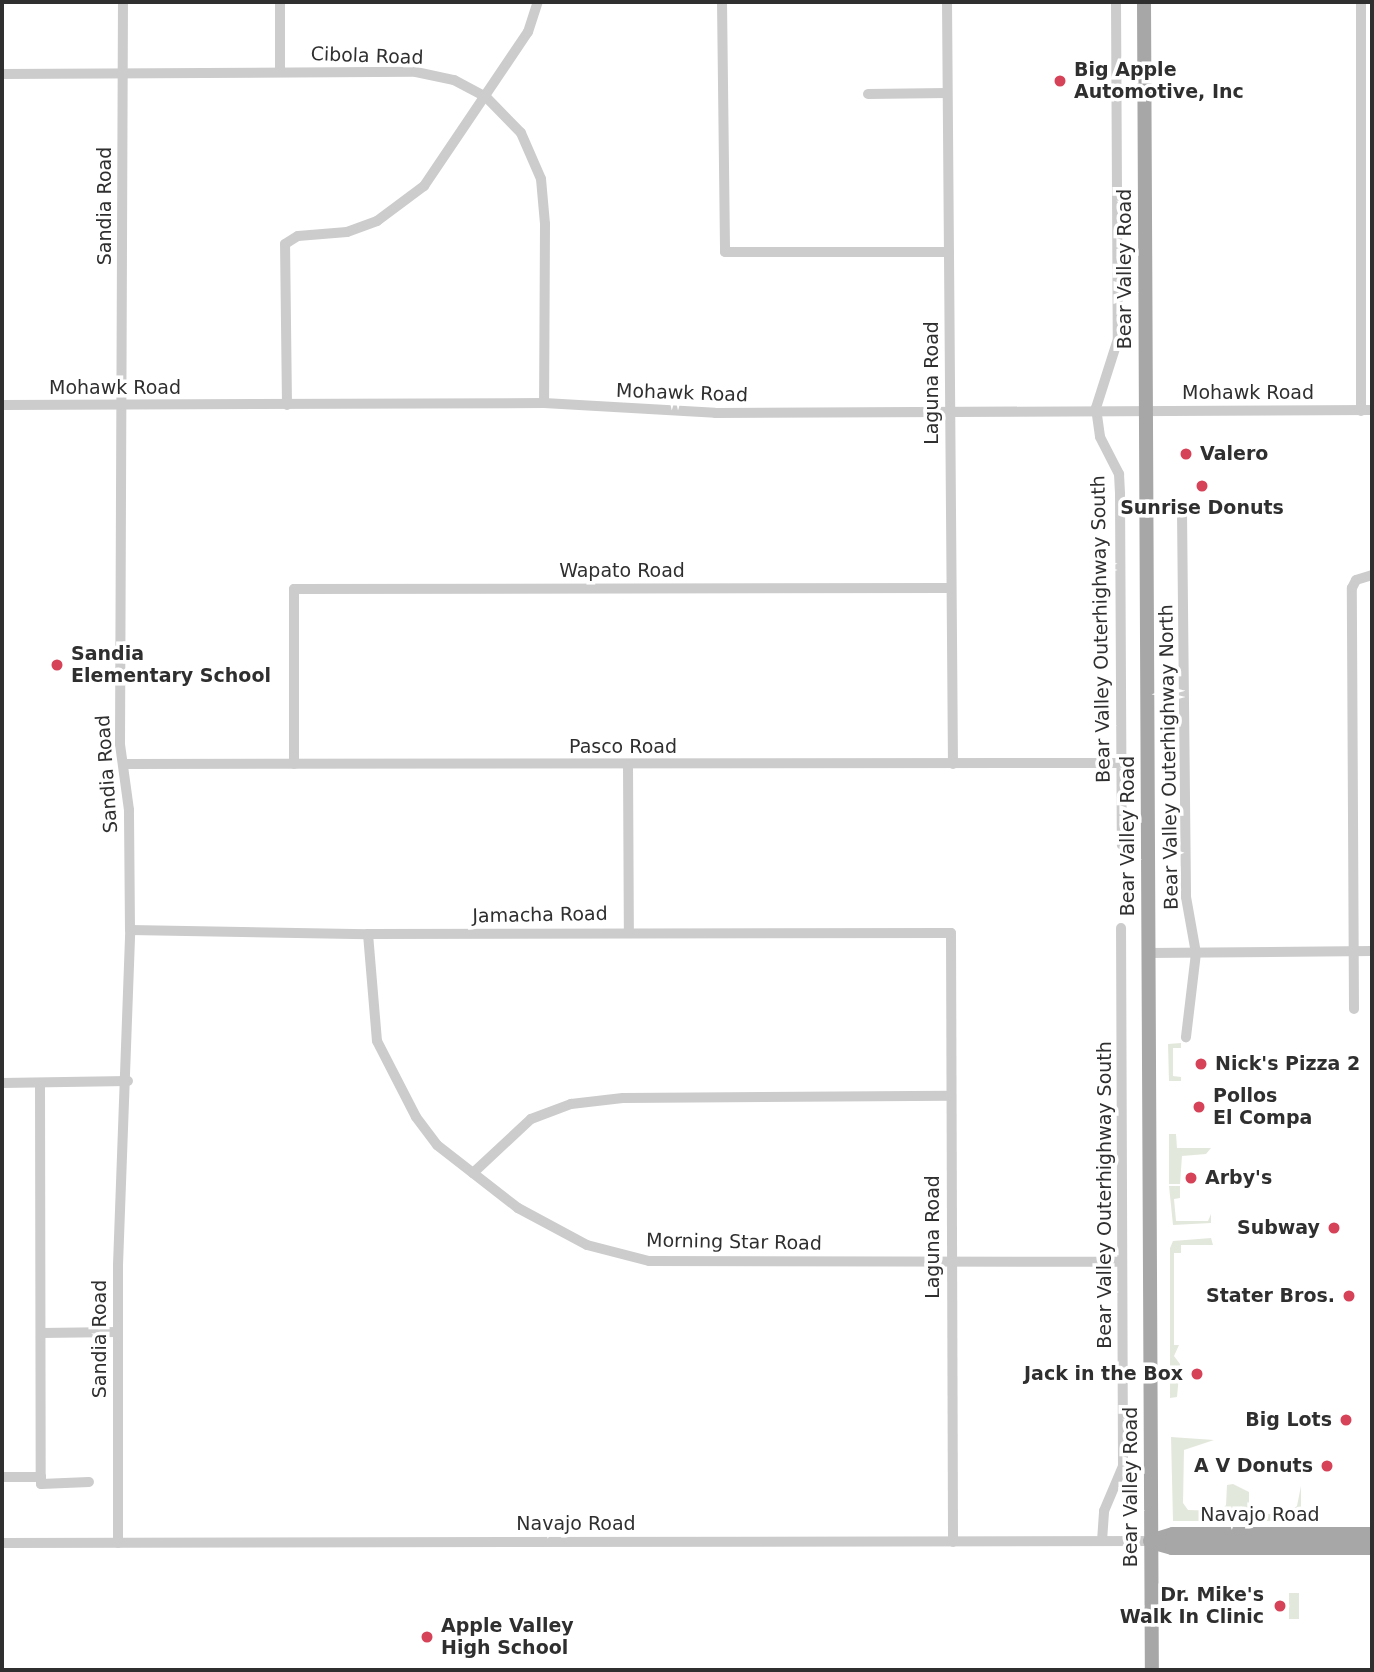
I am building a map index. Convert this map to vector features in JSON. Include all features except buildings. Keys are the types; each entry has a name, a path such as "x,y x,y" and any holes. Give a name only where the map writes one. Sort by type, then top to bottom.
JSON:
{"main road":[{"name":"Bear Valley Road","path":"1144,2 1152,1670"},
{"name":"Navajo Road","path":"1150,1541 1172,1534 1372,1534"},
{"name":"Navajo Road","path":"1150,1541 1172,1548 1372,1548"}],"street":[{"name":"Sandia Road","path":"118,1543 119,1201 128,1081 130,930 124,764 120,744 123,2"},
{"path":"280,72 281,2"},
{"path":"287,405 285,244 298,236 347,232 377,221 424,186 528,32 538,2"},
{"path":"722,2 725,252 948,252"},
{"name":"Laguna Road","path":"947,2 953,764"},
{"name":"Bear Valley Outerhighway South","path":"1116,2 1118,339 1096,408 1100,437 1119,474 1122,845"},
{"path":"1361,2 1367,411"},
{"name":"Cibola Road","path":"2,74 416,72 453,80 486,97 522,132 541,179 545,224 544,403"},
{"path":"868,94 947,93"},
{"name":"Mohawk Road","path":"2,405 544,403 642,412 1096,408 1144,411 1367,411"},
{"name":"Bear Valley Outerhighway North","path":"1146,512 1182,512 1186,897 1196,953 1186,1037"},
{"path":"1354,1009 1352,588 1356,580 1370,575"},
{"name":"Wapato Road","path":"294,764 294,589 950,588"},
{"name":"Pasco Road","path":"124,764 1121,763"},
{"path":"628,765 629,932"},
{"name":"Bear Valley Outerhighway South","path":"1102,1541 1104,1511 1123,1466 1121,928"},
{"name":"Jamacha Road","path":"130,930 368,934 951,933"},
{"name":"Laguna Road","path":"951,933 953,1542"},
{"name":"Morning Star Road","path":"368,934 377,1041 416,1117 437,1145 518,1208 587,1245 649,1261 951,1259 1122,1262"},
{"path":"1148,953 1372,951"},
{"path":"2,1083 128,1081"},
{"path":"40,1083 41,1484 89,1482"},
{"path":"473,1173 531,1119 572,1104 623,1098 950,1096"},
{"path":"41,1333 118,1332"},
{"path":"2,1477 41,1477"},
{"name":"Navajo Road","path":"2,1543 1150,1541"}],"shaded area":[{"path":"1181,1043 1181,1048 1173,1048 1173,1076 1181,1077 1181,1081 1169,1081 1168,1044"},
{"path":"1169,1134 1176,1134 1177,1148 1211,1148 1206,1154 1182,1156 1180,1184 1169,1184"},
{"path":"1169,1186 1180,1186 1180,1198 1174,1199 1176,1221 1208,1221 1211,1214 1211,1223 1173,1225"},
{"path":"1211,1238 1213,1245 1181,1245 1181,1253 1174,1253 1174,1345 1179,1345 1174,1356 1180,1364 1177,1397 1170,1398 1170,1248 1173,1241"},
{"path":"1171,1437 1214,1440 1184,1450 1183,1503 1188,1510 1221,1511 1226,1505 1227,1485 1233,1484 1249,1492 1249,1504 1258,1514 1287,1514 1297,1506 1301,1486 1301,1517 1293,1521 1173,1521"},
{"path":"1289,1593 1299,1593 1299,1619 1289,1619"}],"place":[{"name":"Big Apple Automotive, Inc","path":"1060,81"},
{"name":"Valero","path":"1186,454"},
{"name":"Sunrise Donuts","path":"1202,486"},
{"name":"Sandia Elementary School","path":"57,665"},
{"name":"Nick's Pizza 2","path":"1201,1064"},
{"name":"Pollos El Compa","path":"1199,1107"},
{"name":"Arby's","path":"1191,1178"},
{"name":"Subway","path":"1334,1228"},
{"name":"Stater Bros.","path":"1349,1296"},
{"name":"Jack in the Box","path":"1197,1374"},
{"name":"Big Lots","path":"1346,1420"},
{"name":"A V Donuts","path":"1327,1466"},
{"name":"Dr. Mike's Walk In Clinic","path":"1280,1606"},
{"name":"Apple Valley High School","path":"427,1637"}]}
